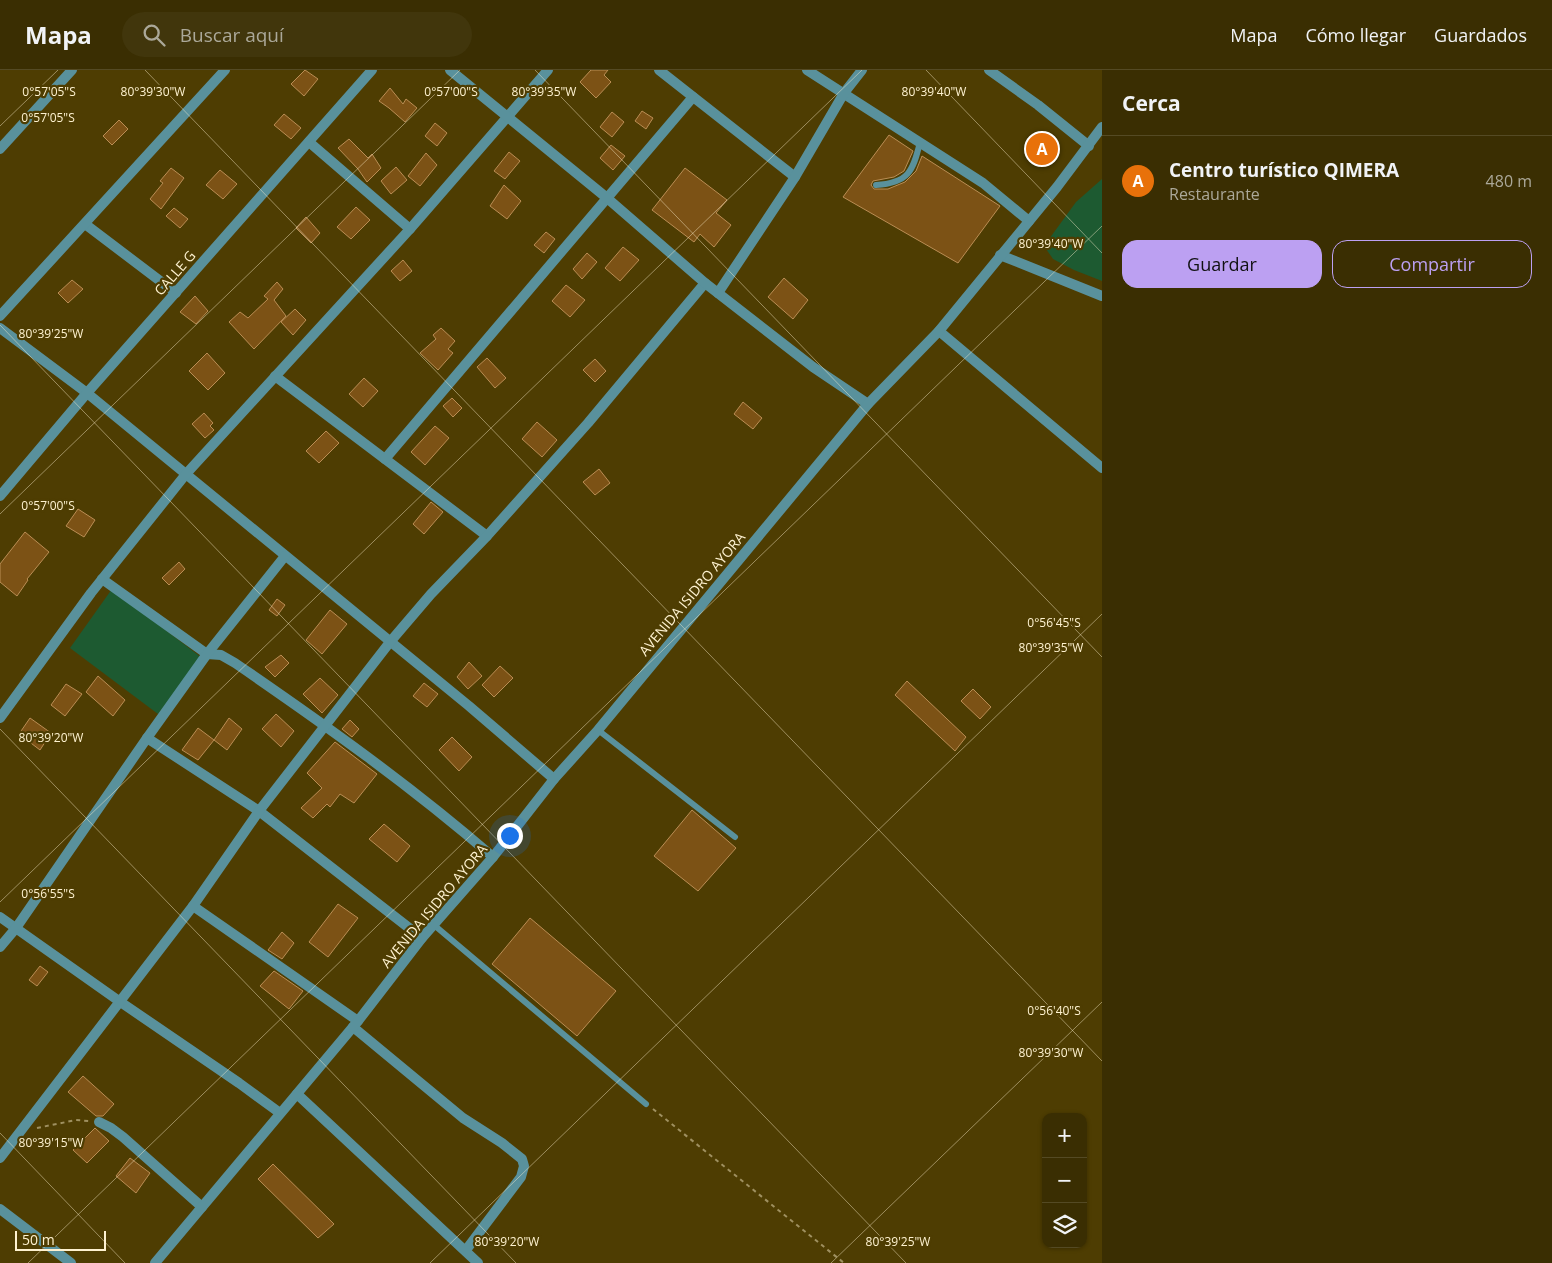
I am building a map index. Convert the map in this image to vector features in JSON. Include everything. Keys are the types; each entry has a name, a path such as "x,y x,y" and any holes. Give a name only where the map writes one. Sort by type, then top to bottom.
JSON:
{"street":[{"path":"0,149 72,70"},
{"name":"CALLE G","path":"0,496 86,393 372,70"},
{"path":"450,70 607,198 705,283 813,367 868,404"},
{"path":"0,718 102,579 186,474 410,229 548,70"},
{"path":"659,70 795,177"},
{"path":"807,70 983,183 1029,222"},
{"path":"718,293 795,177 844,94 862,70"},
{"path":"989,70 1038,105 1089,146"},
{"path":"0,316 222,71"},
{"path":"385,459 693,97"},
{"name":"AVENIDA ISIDRO AYORA","path":"155,1263 356,1024 422,938 493,857 554,778 598,730 868,404 939,331 1029,222 1102,127"},
{"path":"309,142 410,229"},
{"path":"85,224 176,292"},
{"path":"1000,255 1102,296"},
{"path":"0,1158 193,906 259,811 390,642 431,594 487,536 588,423 705,283"},
{"path":"0,328 86,393 186,474 554,778"},
{"path":"939,331 1102,468"},
{"path":"275,376 487,536"},
{"path":"0,947 16,928 207,654 285,556"},
{"path":"102,579 207,654 221,655 235,662 326,725 441,812 493,857"},
{"path":"147,738 259,811 422,938"},
{"path":"193,906 356,1024 463,1118 502,1143 522,1159 524,1166 521,1177 466,1250"},
{"path":"0,917 239,1083 280,1114"},
{"path":"297,1094 478,1263"},
{"path":"99,1122 123,1137 202,1207"},
{"path":"0,1209 71,1263"}],"lane":[{"path":"876,185 892,184 905,177 915,163 920,142"},
{"path":"598,730 735,837"},
{"path":"434,925 646,1104"}],"path":[{"path":"646,1104 844,1263"},
{"path":"34,1129 76,1120 99,1122"}],"green space":[{"path":"1102,179 1102,281 1053,259 1044,246 1076,202"},
{"path":"112,589 202,658 158,714 70,648"}],"building":[{"path":"305,70 318,79 304,96 291,84"},
{"path":"591,70 608,70 604,75 611,82 596,98 580,82"},
{"path":"390,88 403,104 406,99 417,108 405,122 379,101"},
{"path":"642,111 653,118 646,129 635,121"},
{"path":"612,112 624,122 612,137 600,127"},
{"path":"284,114 301,128 291,139 274,125"},
{"path":"119,120 128,129 112,145 103,136"},
{"path":"435,123 447,133 437,146 425,136"},
{"path":"889,135 913,151 904,171 894,177 873,181 871,185 874,189 888,189 905,182 916,171 922,156 1000,206 958,263 843,197"},
{"path":"349,139 368,158 372,154 381,168 367,182 358,169 338,148"},
{"path":"611,145 625,156 613,170 600,158"},
{"path":"509,152 520,161 505,179 494,171"},
{"path":"426,153 437,165 420,186 408,176"},
{"path":"396,167 407,180 391,194 381,181"},
{"path":"171,168 184,178 161,209 150,199 163,183 160,181"},
{"path":"685,168 727,200 716,213 731,225 714,247 700,234 694,242 652,210"},
{"path":"220,170 237,184 223,199 206,185"},
{"path":"504,185 521,201 507,219 490,206"},
{"path":"356,207 370,220 351,239 337,227"},
{"path":"174,208 188,219 180,228 166,216"},
{"path":"306,217 320,233 311,243 296,228"},
{"path":"546,232 555,239 544,253 534,245"},
{"path":"623,247 639,260 620,281 605,268"},
{"path":"587,253 597,262 582,279 573,269"},
{"path":"403,260 412,271 400,281 391,271"},
{"path":"784,278 808,300 793,319 768,297"},
{"path":"72,280 83,289 68,303 58,293"},
{"path":"277,282 283,289 274,300 286,316 254,349 229,322 240,312 248,318 268,299 264,296"},
{"path":"566,285 585,300 570,317 552,301"},
{"path":"195,296 208,311 196,324 180,312"},
{"path":"295,309 306,320 293,335 281,322"},
{"path":"441,328 455,341 448,349 453,353 438,370 420,353 436,339 433,335"},
{"path":"207,353 225,373 208,390 189,371"},
{"path":"487,358 506,378 495,388 477,367"},
{"path":"595,359 606,371 595,382 583,370"},
{"path":"364,378 378,391 363,407 349,394"},
{"path":"452,398 462,408 453,417 443,406"},
{"path":"743,402 762,418 753,429 734,414"},
{"path":"204,413 213,423 210,426 214,430 205,438 192,424"},
{"path":"537,422 557,440 542,457 522,439"},
{"path":"435,426 449,438 425,465 411,452"},
{"path":"326,431 339,443 319,463 306,451"},
{"path":"599,469 610,483 595,495 583,482"},
{"path":"431,502 443,512 424,534 413,524"},
{"path":"78,509 95,520 84,537 66,526"},
{"path":"25,532 49,552 27,579 17,596 0,582 0,564"},
{"path":"179,562 185,569 169,585 162,578"},
{"path":"277,599 285,605 277,616 269,610"},
{"path":"330,610 347,624 322,654 306,640"},
{"path":"281,655 289,663 275,677 265,667"},
{"path":"469,662 482,676 468,689 457,677"},
{"path":"500,666 513,678 494,697 482,685"},
{"path":"98,676 125,700 113,716 86,692"},
{"path":"320,678 338,695 322,713 303,694"},
{"path":"907,681 966,737 955,751 895,695"},
{"path":"424,683 438,694 427,707 413,696"},
{"path":"66,684 82,694 65,716 51,705"},
{"path":"973,689 991,707 980,719 961,701"},
{"path":"276,714 294,731 281,747 262,729"},
{"path":"30,718 51,733 40,750 19,734"},
{"path":"229,718 242,729 227,750 214,740"},
{"path":"350,720 359,729 352,737 342,729"},
{"path":"198,728 214,740 198,760 182,750"},
{"path":"452,737 472,757 459,771 439,750"},
{"path":"335,742 377,774 354,803 340,794 330,807 327,804 313,818 301,808 322,788 307,773"},
{"path":"692,810 736,848 698,891 654,856"},
{"path":"384,824 410,846 397,862 369,839"},
{"path":"338,904 358,918 328,957 309,942"},
{"path":"530,918 616,991 577,1036 492,964"},
{"path":"282,932 294,943 282,959 268,950"},
{"path":"40,966 48,972 37,986 29,980"},
{"path":"274,971 303,991 289,1009 260,986"},
{"path":"83,1076 114,1104 103,1116 96,1116 68,1092"},
{"path":"95,1128 109,1141 87,1163 73,1150"},
{"path":"130,1158 150,1173 136,1193 116,1176"},
{"path":"273,1164 334,1224 318,1238 258,1179"}],"place":[{"name":"Centro turístico QIMERA","path":"1042,149"}]}
